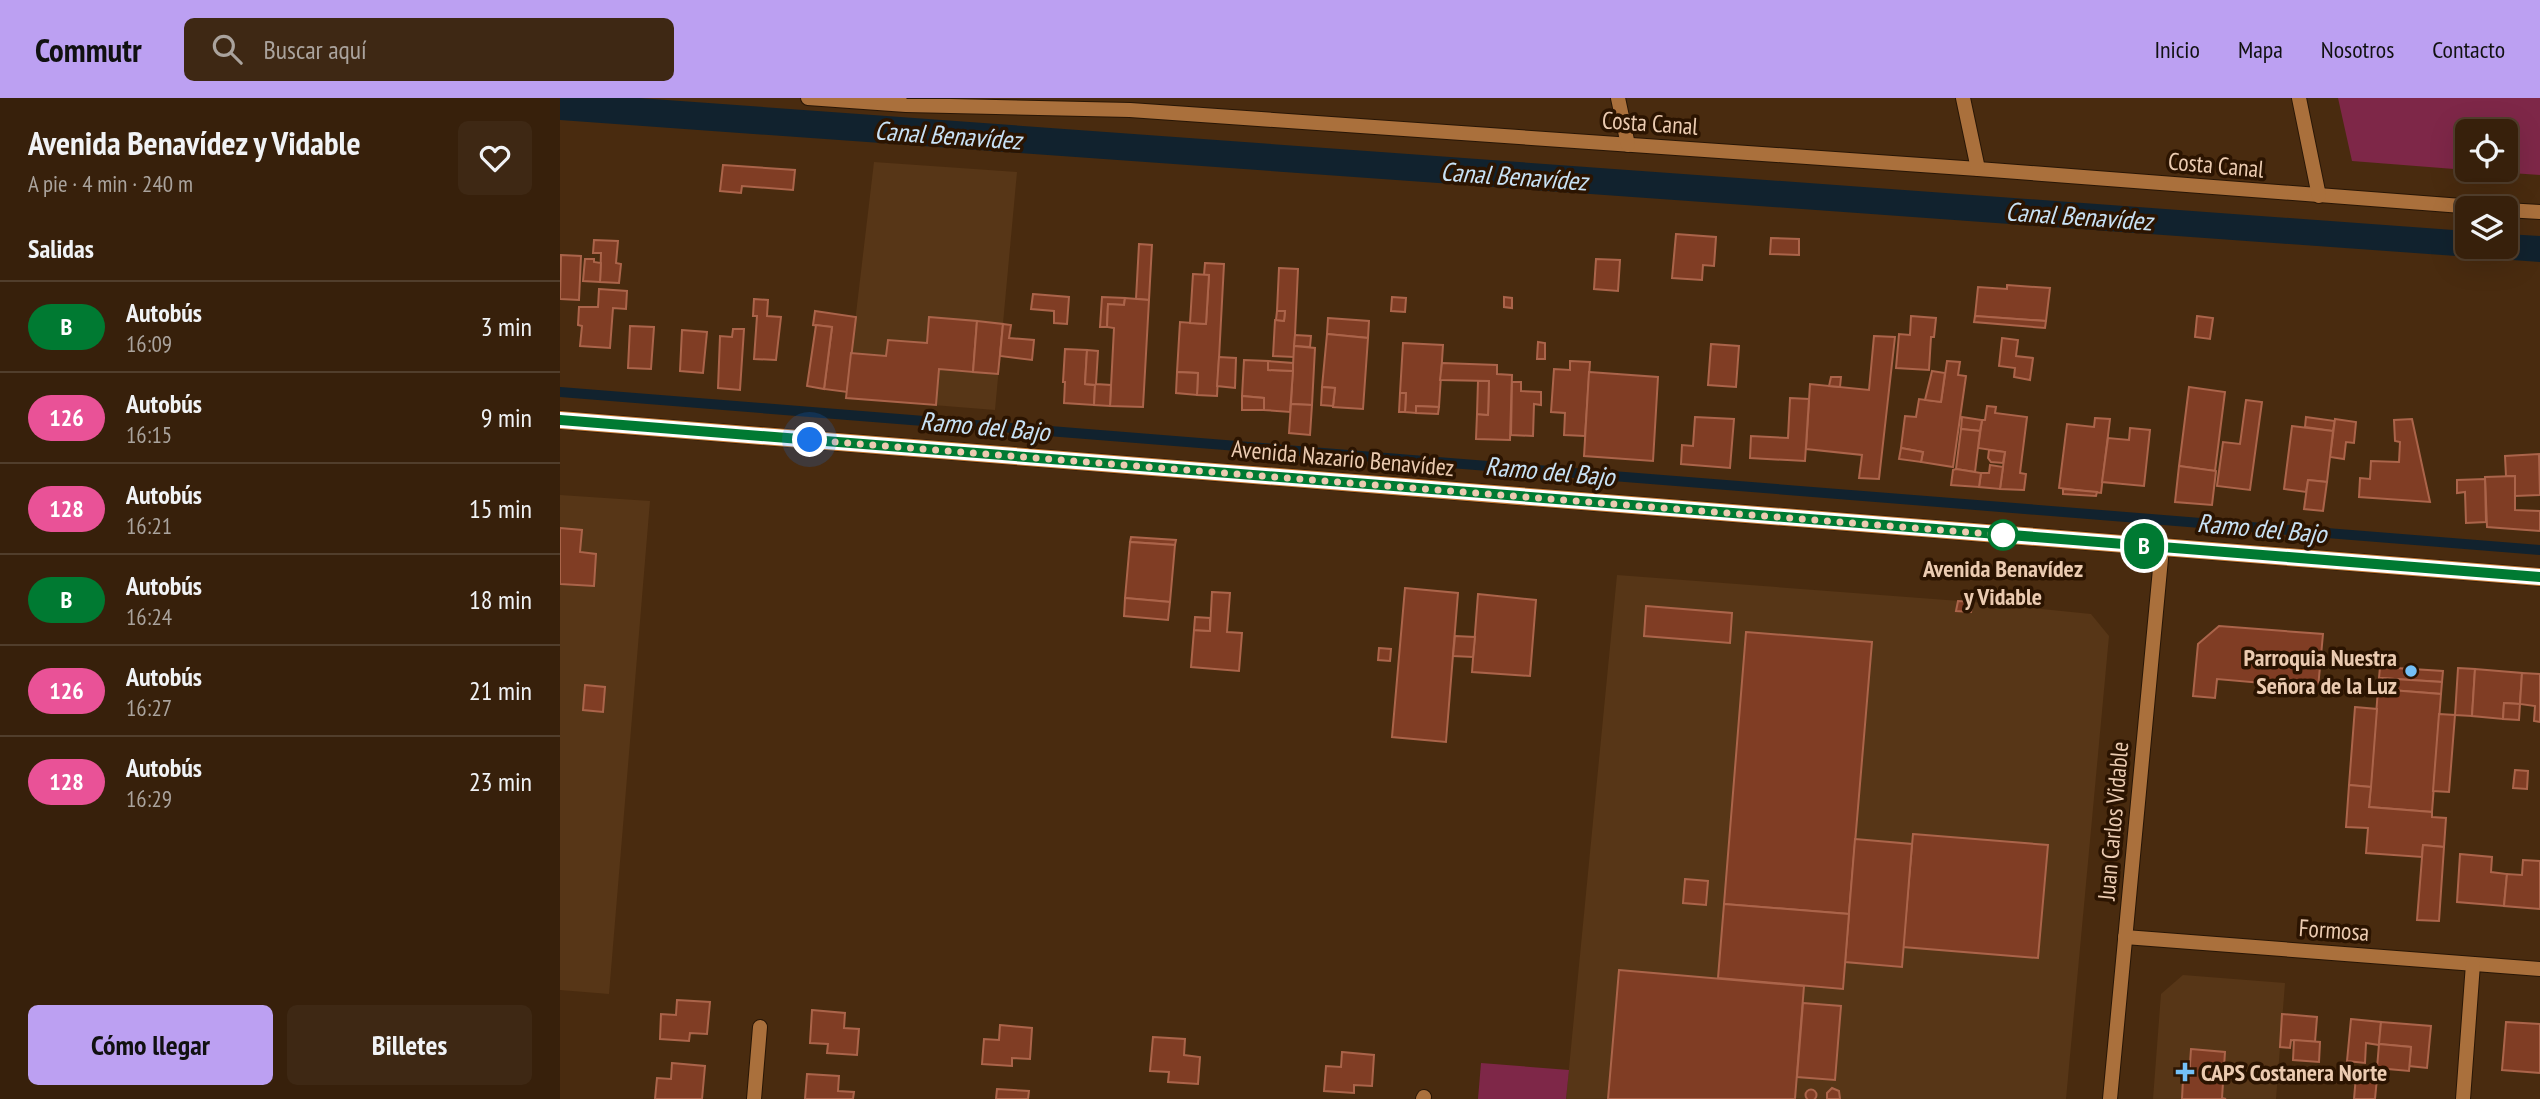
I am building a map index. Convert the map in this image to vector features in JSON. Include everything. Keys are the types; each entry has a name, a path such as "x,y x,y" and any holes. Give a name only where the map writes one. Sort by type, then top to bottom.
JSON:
{"main road":[{"name":"Avenida Nazario Benavídez","path":"560,420 2540,577"}],"street":[{"name":"Costa Canal","path":"808,98 906,105 1130,110 1978,169 2455,206"},
{"path":"1618,98 1628,145"},
{"path":"1963,98 1978,169"},
{"path":"2299,98 2319,196"},
{"path":"2518,210 2540,212"},
{"name":"Juan Carlos Vidable","path":"2110,1099 2162,548"},
{"name":"Formosa","path":"2125,937 2540,969"},
{"path":"2463,1099 2473,964"},
{"path":"754,1099 760,1027"}],"shaded area":[{"path":"2338,98 2540,98 2540,175 2518,173 2518,119 2455,119 2455,169 2352,161"},
{"path":"874,162 1017,172 995,410 846,398"},
{"path":"560,495 650,501 609,994 560,990"},
{"path":"1617,575 1973,602 2091,614 2109,636 2066,1099 1566,1099"},
{"path":"2183,975 2285,983 2276,1099 2153,1099 2161,994"},
{"path":"1481,1063 1569,1070 1566,1099 1478,1099"}],"water":[{"name":"Canal Benavídez","path":"560,98 639,98 2455,230 2455,256 560,120"},
{"path":"2518,235 2540,236 2540,262 2498,259 2518,259"}],"building":[{"path":"723,165 795,170 793,190 742,186 741,193 720,191"},
{"path":"1676,234 1716,237 1714,266 1703,265 1702,280 1672,278"},
{"path":"1771,238 1799,239 1799,255 1770,254"},
{"path":"594,240 618,241 616,263 621,264 619,283 600,282 601,253 593,253"},
{"path":"1139,244 1152,245 1149,300 1136,299"},
{"path":"561,255 581,256 579,300 560,299"},
{"path":"585,259 594,259 594,262 601,263 600,282 583,281"},
{"path":"1596,259 1620,260 1618,291 1594,289"},
{"path":"1205,263 1224,264 1217,396 1197,395 1198,373 1177,372 1180,322 1206,324 1209,275 1204,275"},
{"path":"1279,268 1298,269 1294,357 1273,356 1275,320 1284,321 1285,311 1277,311"},
{"path":"1193,274 1209,275 1206,324 1190,323"},
{"path":"2007,285 2050,288 2046,321 1975,316 1978,287 2007,289"},
{"path":"599,289 627,291 626,309 613,308 610,348 580,346 582,326 578,325 579,307 598,307"},
{"path":"1033,294 1069,297 1067,324 1054,323 1054,311 1031,309"},
{"path":"1102,297 1125,298 1124,305 1108,304 1107,327 1100,327"},
{"path":"1392,297 1406,298 1405,312 1391,311"},
{"path":"1504,297 1512,298 1512,308 1504,307"},
{"path":"1125,298 1149,300 1143,407 1110,406 1114,328 1107,327 1108,304 1124,305"},
{"path":"754,299 768,300 767,316 781,317 776,360 754,359 757,316 753,316"},
{"path":"815,311 856,317 847,392 824,389 832,327 813,325"},
{"path":"1277,311 1285,311 1284,321 1276,320"},
{"path":"1911,316 1936,318 1934,337 1931,337 1929,370 1896,368 1899,334 1910,335"},
{"path":"1975,316 2046,321 2045,328 1974,322"},
{"path":"2197,316 2213,318 2210,339 2195,337"},
{"path":"929,317 977,321 973,372 939,369 936,405 846,398 851,353 886,356 888,340 927,343"},
{"path":"1328,318 1369,321 1368,338 1327,334"},
{"path":"977,321 1003,324 998,374 973,372"},
{"path":"1003,324 1011,325 1009,338 1034,340 1032,360 1000,356"},
{"path":"816,325 832,327 824,389 807,386"},
{"path":"630,326 654,327 651,369 628,368"},
{"path":"733,329 744,329 740,390 718,388 720,336 732,337"},
{"path":"682,330 707,332 703,373 680,371"},
{"path":"1327,334 1368,338 1363,409 1333,407 1335,388 1322,387"},
{"path":"1295,335 1311,336 1310,347 1294,346"},
{"path":"1874,336 1895,337 1879,479 1859,478 1862,455 1806,449 1810,384 1869,390"},
{"path":"2002,338 2018,340 2016,356 2033,358 2030,380 2014,377 2015,368 1999,366"},
{"path":"1538,342 1545,343 1545,359 1537,359"},
{"path":"1403,343 1443,345 1439,407 1416,406 1416,413 1405,412 1406,393 1400,393"},
{"path":"1711,344 1739,346 1736,387 1708,385"},
{"path":"1294,346 1315,348 1312,405 1291,404"},
{"path":"1065,349 1087,350 1085,384 1095,385 1094,405 1064,403"},
{"path":"1087,350 1098,351 1096,384 1111,385 1110,406 1094,405 1095,385 1085,384"},
{"path":"1219,357 1236,358 1235,388 1217,386"},
{"path":"1244,360 1268,361 1268,370 1293,371 1290,412 1264,410 1264,398 1242,396"},
{"path":"1268,361 1293,363 1293,371 1268,370"},
{"path":"1570,361 1590,362 1585,436 1564,435 1565,413 1551,412 1554,369 1570,370"},
{"path":"1947,361 1960,362 1958,375 1966,376 1953,467 1921,462 1923,452 1901,448 1905,416 1916,417 1919,399 1941,402"},
{"path":"1442,363 1497,365 1497,374 1512,375 1510,440 1476,439 1477,414 1488,415 1489,381 1440,380"},
{"path":"1932,371 1945,373 1941,402 1925,400"},
{"path":"1177,372 1198,373 1197,395 1176,393"},
{"path":"1589,372 1658,377 1653,461 1584,456"},
{"path":"1831,377 1841,377 1840,387 1829,386"},
{"path":"1478,381 1489,381 1488,415 1477,414"},
{"path":"1512,382 1521,382 1521,391 1541,392 1541,405 1534,404 1533,436 1511,435"},
{"path":"1322,387 1335,388 1333,406 1321,405"},
{"path":"2189,387 2225,392 2215,471 2179,466"},
{"path":"1400,393 1406,393 1405,412 1399,412"},
{"path":"1242,396 1264,398 1264,410 1242,410"},
{"path":"1790,398 1809,399 1805,461 1750,458 1751,436 1788,438"},
{"path":"2246,400 2262,402 2250,490 2217,486 2223,442 2240,444"},
{"path":"1291,404 1312,405 1310,435 1289,433"},
{"path":"1416,406 1439,407 1438,414 1416,413"},
{"path":"1987,406 1996,407 1995,413 2027,417 2020,473 2026,474 2024,490 2000,489 2005,452 1978,448"},
{"path":"1695,417 1734,419 1730,468 1681,464 1682,445 1693,446"},
{"path":"1962,417 1982,420 1980,431 1961,429"},
{"path":"2306,417 2335,421 2333,431 2305,427"},
{"path":"2095,418 2110,419 2101,493 2059,488 2067,424 2094,427"},
{"path":"2335,419 2356,422 2354,443 2346,442 2344,459 2330,457"},
{"path":"2412,419 2430,502 2359,497 2360,478 2370,479 2371,461 2399,462 2400,442 2395,441 2394,420"},
{"path":"2292,426 2333,431 2327,482 2308,480 2306,492 2284,489"},
{"path":"2130,428 2150,430 2144,486 2102,482 2108,438 2129,440"},
{"path":"1961,429 1980,431 1975,472 1956,469"},
{"path":"1901,448 1923,452 1921,462 1899,459"},
{"path":"1989,450 2005,452 2003,463 1991,462 1988,458"},
{"path":"2539,454 2540,495 2515,496 2515,476 2506,476 2505,456"},
{"path":"1990,465 2003,467 2000,489 1979,487 1981,473 1989,473"},
{"path":"2179,466 2216,471 2212,505 2175,502"},
{"path":"1953,470 1981,473 1979,487 1951,485"},
{"path":"2515,476 2515,510 2540,511 2540,531 2487,527 2485,477"},
{"path":"2485,479 2486,522 2466,523 2465,492 2457,493 2457,480"},
{"path":"2308,480 2327,482 2323,511 2304,509"},
{"path":"2063,489 2097,492 2096,496 2063,494"},
{"path":"560,528 582,530 580,552 596,554 594,586 560,584"},
{"path":"1131,537 1176,540 1175,545 1130,542"},
{"path":"1130,542 1175,545 1170,602 1125,598"},
{"path":"1405,588 1458,593 1446,742 1392,737"},
{"path":"1212,592 1230,593 1227,632 1242,633 1239,671 1191,667 1194,630 1210,631"},
{"path":"1478,594 1536,600 1530,676 1472,672"},
{"path":"1125,598 1170,602 1168,620 1124,616"},
{"path":"1958,601 1973,602 1971,612 1956,611"},
{"path":"1646,606 1732,613 1730,643 1644,636"},
{"path":"1195,617 1210,618 1210,631 1194,630"},
{"path":"2219,626 2323,634 2318,688 2217,679 2215,698 2193,696 2198,644"},
{"path":"1746,632 1872,642 1849,914 1724,904"},
{"path":"1455,636 1475,637 1473,657 1453,656"},
{"path":"1379,648 1391,649 1390,661 1378,660"},
{"path":"2380,667 2443,671 2442,682 2379,678"},
{"path":"2458,668 2475,669 2472,716 2455,715"},
{"path":"2475,669 2522,673 2520,704 2504,703 2503,719 2472,716"},
{"path":"2522,673 2540,674 2540,722 2534,721 2535,706 2520,704"},
{"path":"2379,678 2442,682 2441,694 2378,689"},
{"path":"585,685 605,687 603,712 583,710"},
{"path":"2378,689 2441,694 2432,812 2369,807"},
{"path":"2504,703 2520,704 2519,720 2503,719"},
{"path":"2355,707 2377,709 2371,787 2349,785"},
{"path":"2439,714 2455,715 2449,792 2433,791"},
{"path":"2515,770 2528,771 2527,789 2513,788"},
{"path":"2349,785 2371,787 2369,807 2432,812 2432,817 2446,818 2444,847 2423,845 2422,857 2366,853 2368,828 2346,827"},
{"path":"1913,834 2048,845 2038,958 1903,947"},
{"path":"1855,839 1912,844 1902,967 1845,962"},
{"path":"2423,845 2444,847 2439,921 2417,920"},
{"path":"2460,854 2492,857 2491,872 2507,874 2504,906 2457,902"},
{"path":"2523,860 2540,861 2540,909 2504,906 2507,874 2522,875"},
{"path":"1685,879 1708,881 1706,905 1683,903"},
{"path":"1724,904 1849,914 1843,989 1718,978"},
{"path":"1619,970 1804,986 1795,1099 1608,1099"},
{"path":"677,1000 710,1002 707,1034 690,1033 689,1041 660,1039 661,1014 676,1015"},
{"path":"1803,1003 1841,1006 1835,1080 1797,1077"},
{"path":"812,1010 845,1013 844,1028 859,1029 857,1055 827,1053 828,1044 810,1043"},
{"path":"2282,1014 2317,1017 2315,1042 2291,1040 2290,1048 2280,1047"},
{"path":"2351,1019 2381,1022 2379,1045 2366,1043 2365,1063 2347,1061"},
{"path":"2381,1022 2431,1026 2427,1068 2409,1066 2411,1047 2379,1044"},
{"path":"2506,1022 2540,1024 2540,1073 2502,1070"},
{"path":"1000,1025 1032,1028 1030,1059 1012,1058 1012,1066 982,1064 984,1039 999,1040"},
{"path":"1153,1037 1185,1039 1184,1055 1200,1057 1198,1084 1168,1082 1169,1072 1150,1071"},
{"path":"2294,1040 2320,1042 2319,1062 2293,1060"},
{"path":"2379,1044 2411,1047 2409,1071 2377,1068"},
{"path":"2191,1049 2225,1052 2222,1098 2226,1099 2182,1099 2183,1079 2189,1079"},
{"path":"1342,1052 1374,1055 1372,1086 1354,1085 1354,1093 1324,1091 1326,1066 1341,1067"},
{"path":"672,1063 705,1066 702,1099 655,1099 657,1078 671,1079"},
{"path":"2185,1064 2190,1065 2189,1079 2183,1079"},
{"path":"807,1074 839,1076 838,1091 854,1092 853,1099 805,1099"},
{"path":"2356,1076 2377,1078 2375,1099 2354,1099"},
{"path":"1832,1088 1839,1091 1840,1099 1827,1099 1827,1093"},
{"path":"997,1089 1029,1091 1028,1099 996,1099"},
{"path":"1807,1091 1815,1091 1815,1099 1807,1099"}],"waterway":[{"name":"Ramo del Bajo","path":"560,392 2540,550"}],"bus line":[{"name":"B","path":"560,420 2540,577"}],"place":[{"name":"Avenida Benavídez y Vidable","path":"2003,535"},
{"name":"Parroquia Nuestra Señora de la Luz","path":"2411,671"},
{"name":"CAPS Costanera Norte","path":"2185,1072"}],"route":[{"path":"810,440 2003,535"}]}
